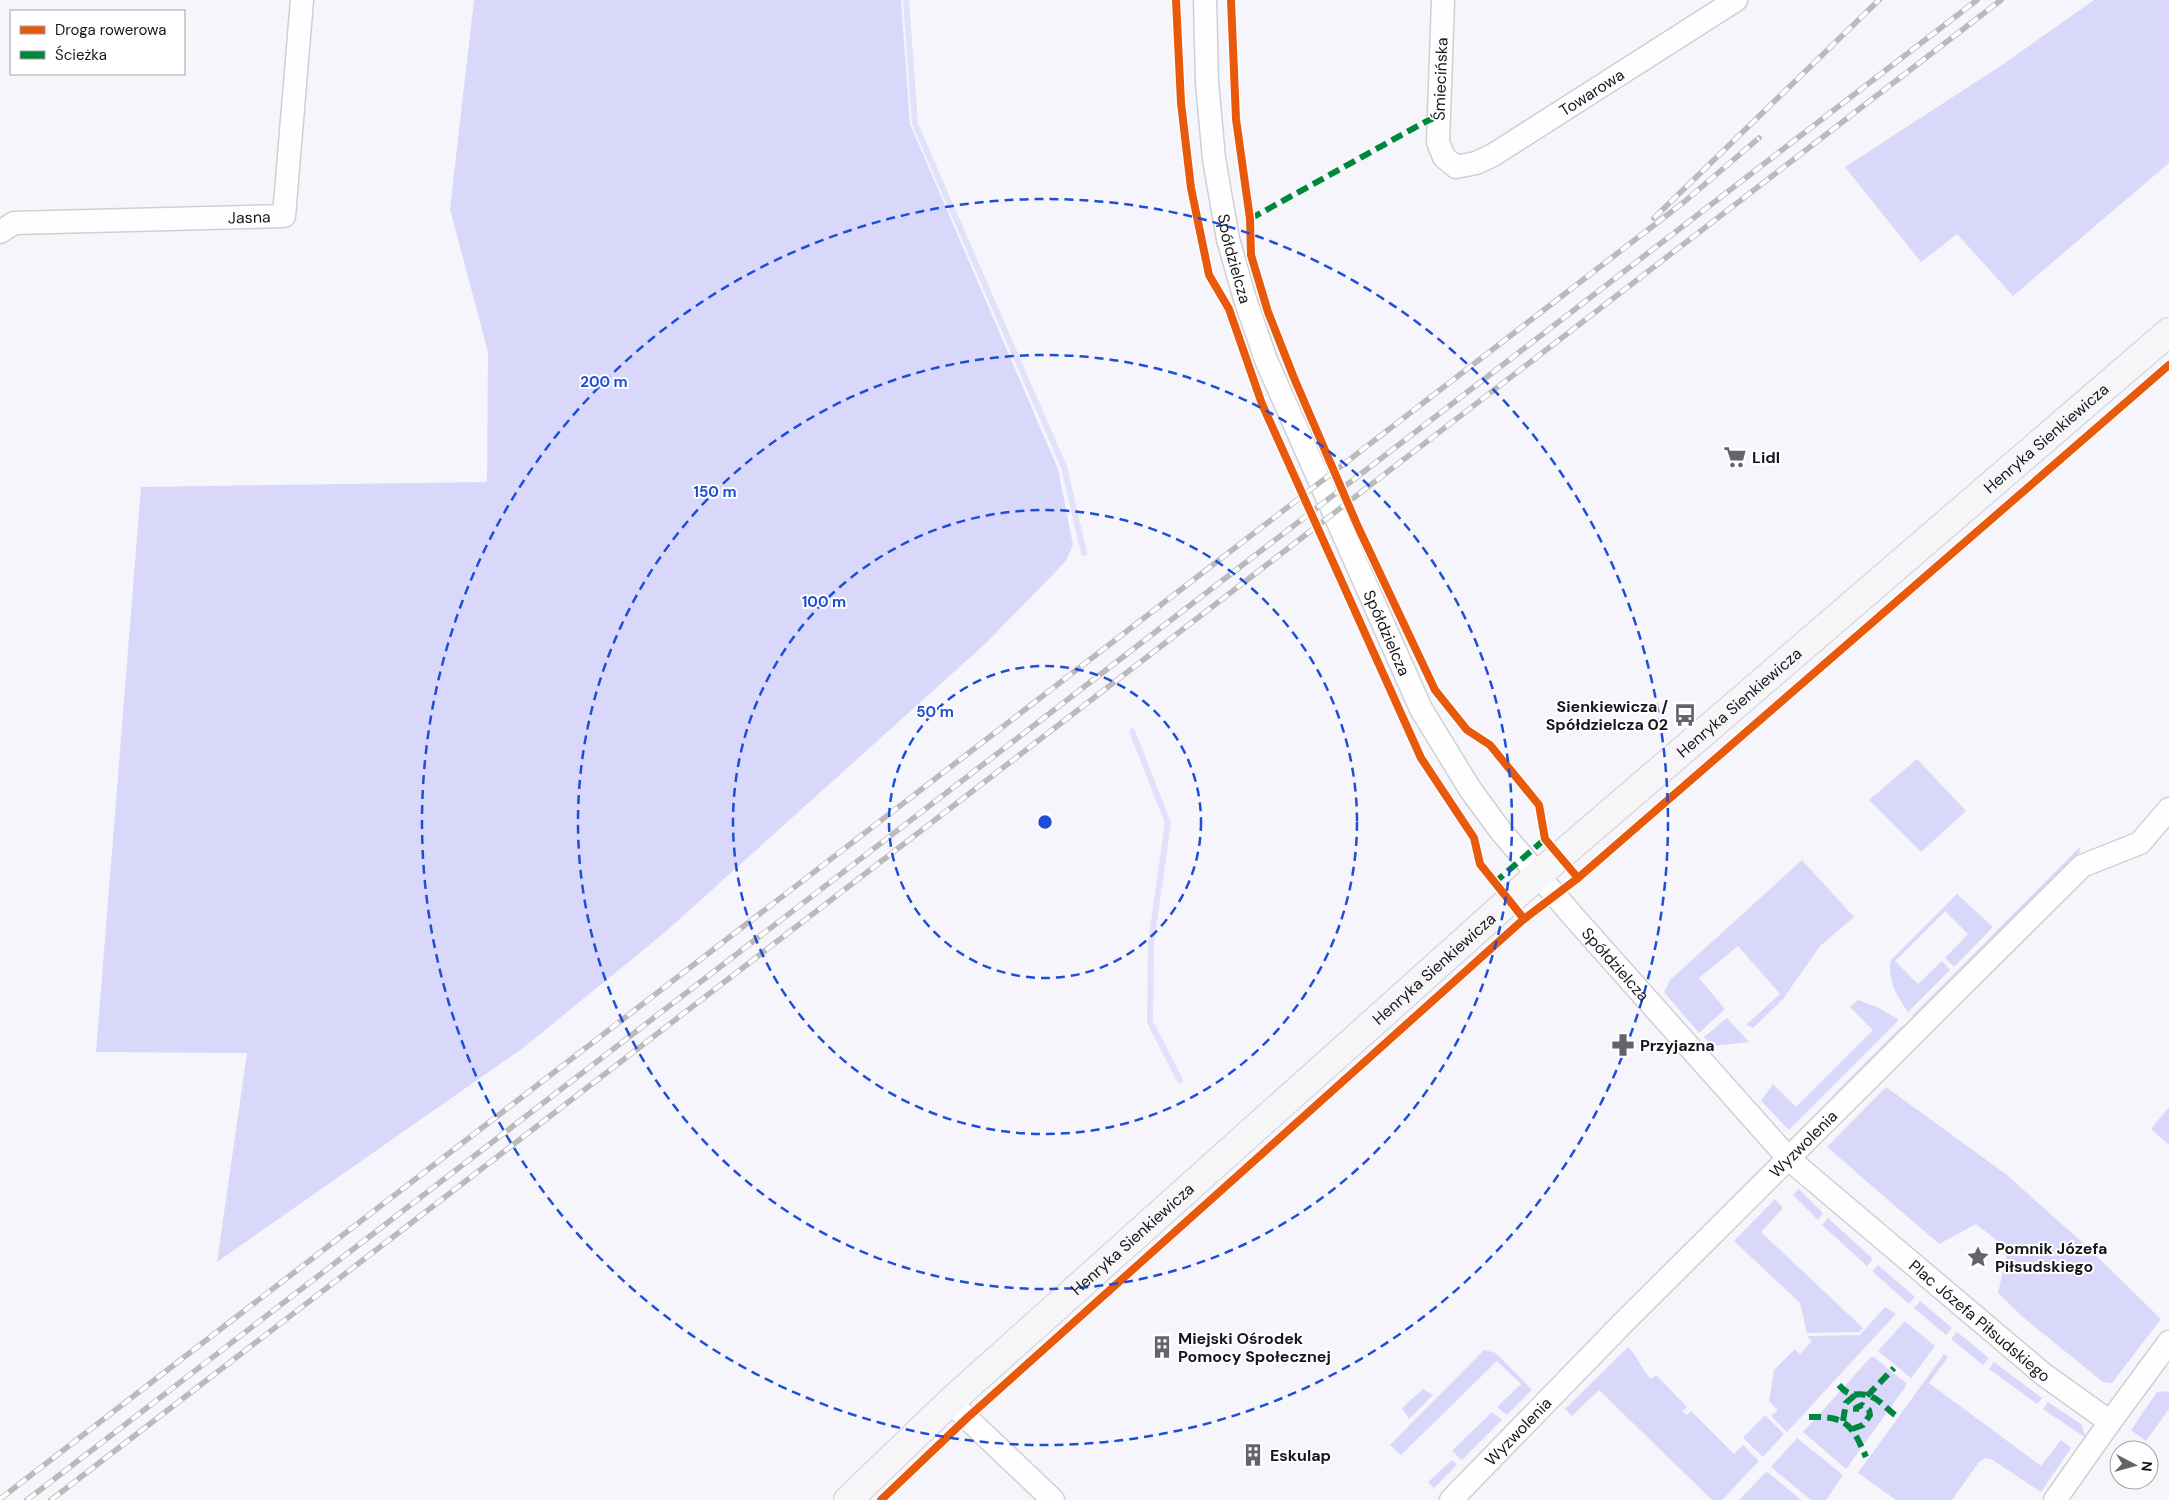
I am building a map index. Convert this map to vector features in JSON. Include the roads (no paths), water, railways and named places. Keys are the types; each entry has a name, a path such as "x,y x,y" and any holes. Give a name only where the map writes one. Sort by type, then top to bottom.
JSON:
{"street":[{"name":"Jasna","path":"0,232 14,224 284,216 302,0"},
{"name":"Spółdzielcza","path":"1205,0 1207,82 1214,159 1228,239 1245,300 1266,360 1421,709 1470,789 1500,830 1640,994 1790,1160"},
{"name":"Śmiecińska","path":"1443,0 1438,142 1444,157"},
{"name":"Towarowa","path":"1444,157 1456,167 1476,163 1492,155 1736,0"},
{"name":"Henryka Sienkiewicza","path":"848,1500 950,1402 1538,875 2169,332"},
{"name":"Wyzwolenia","path":"1451,1500 1621,1325 1790,1160 1917,1029 2082,866 2140,843 2169,809"},
{"name":"Plac Józefa Piłsudskiego","path":"1790,1160 2043,1374 2110,1422"},
{"path":"2055,1500 2110,1422 2166,1351"},
{"path":"950,1402 1053,1500"}],"waterway":[{"path":"906,0 915,124 1064,467 1084,553"},
{"path":"1132,731 1168,823 1151,943 1150,1022 1180,1080"}],"railway":[{"path":"1654,218 1879,0"},
{"path":"27,1500 1977,0"},
{"path":"51,1500 2001,0"},
{"path":"0,1499 1684,202 1759,138"}],"place":[{"name":"Lidl","path":"1735,457"},
{"name":"Sienkiewicza / Spółdzielcza 02","path":"1685,715"},
{"name":"Przyjazna","path":"1623,1045"},
{"name":"Pomnik Józefa Piłsudskiego","path":"1978,1257"},
{"name":"Miejski Ośrodek Pomocy Społecznej","path":"1162,1347"},
{"name":"Eskulap","path":"1253,1455"}]}
